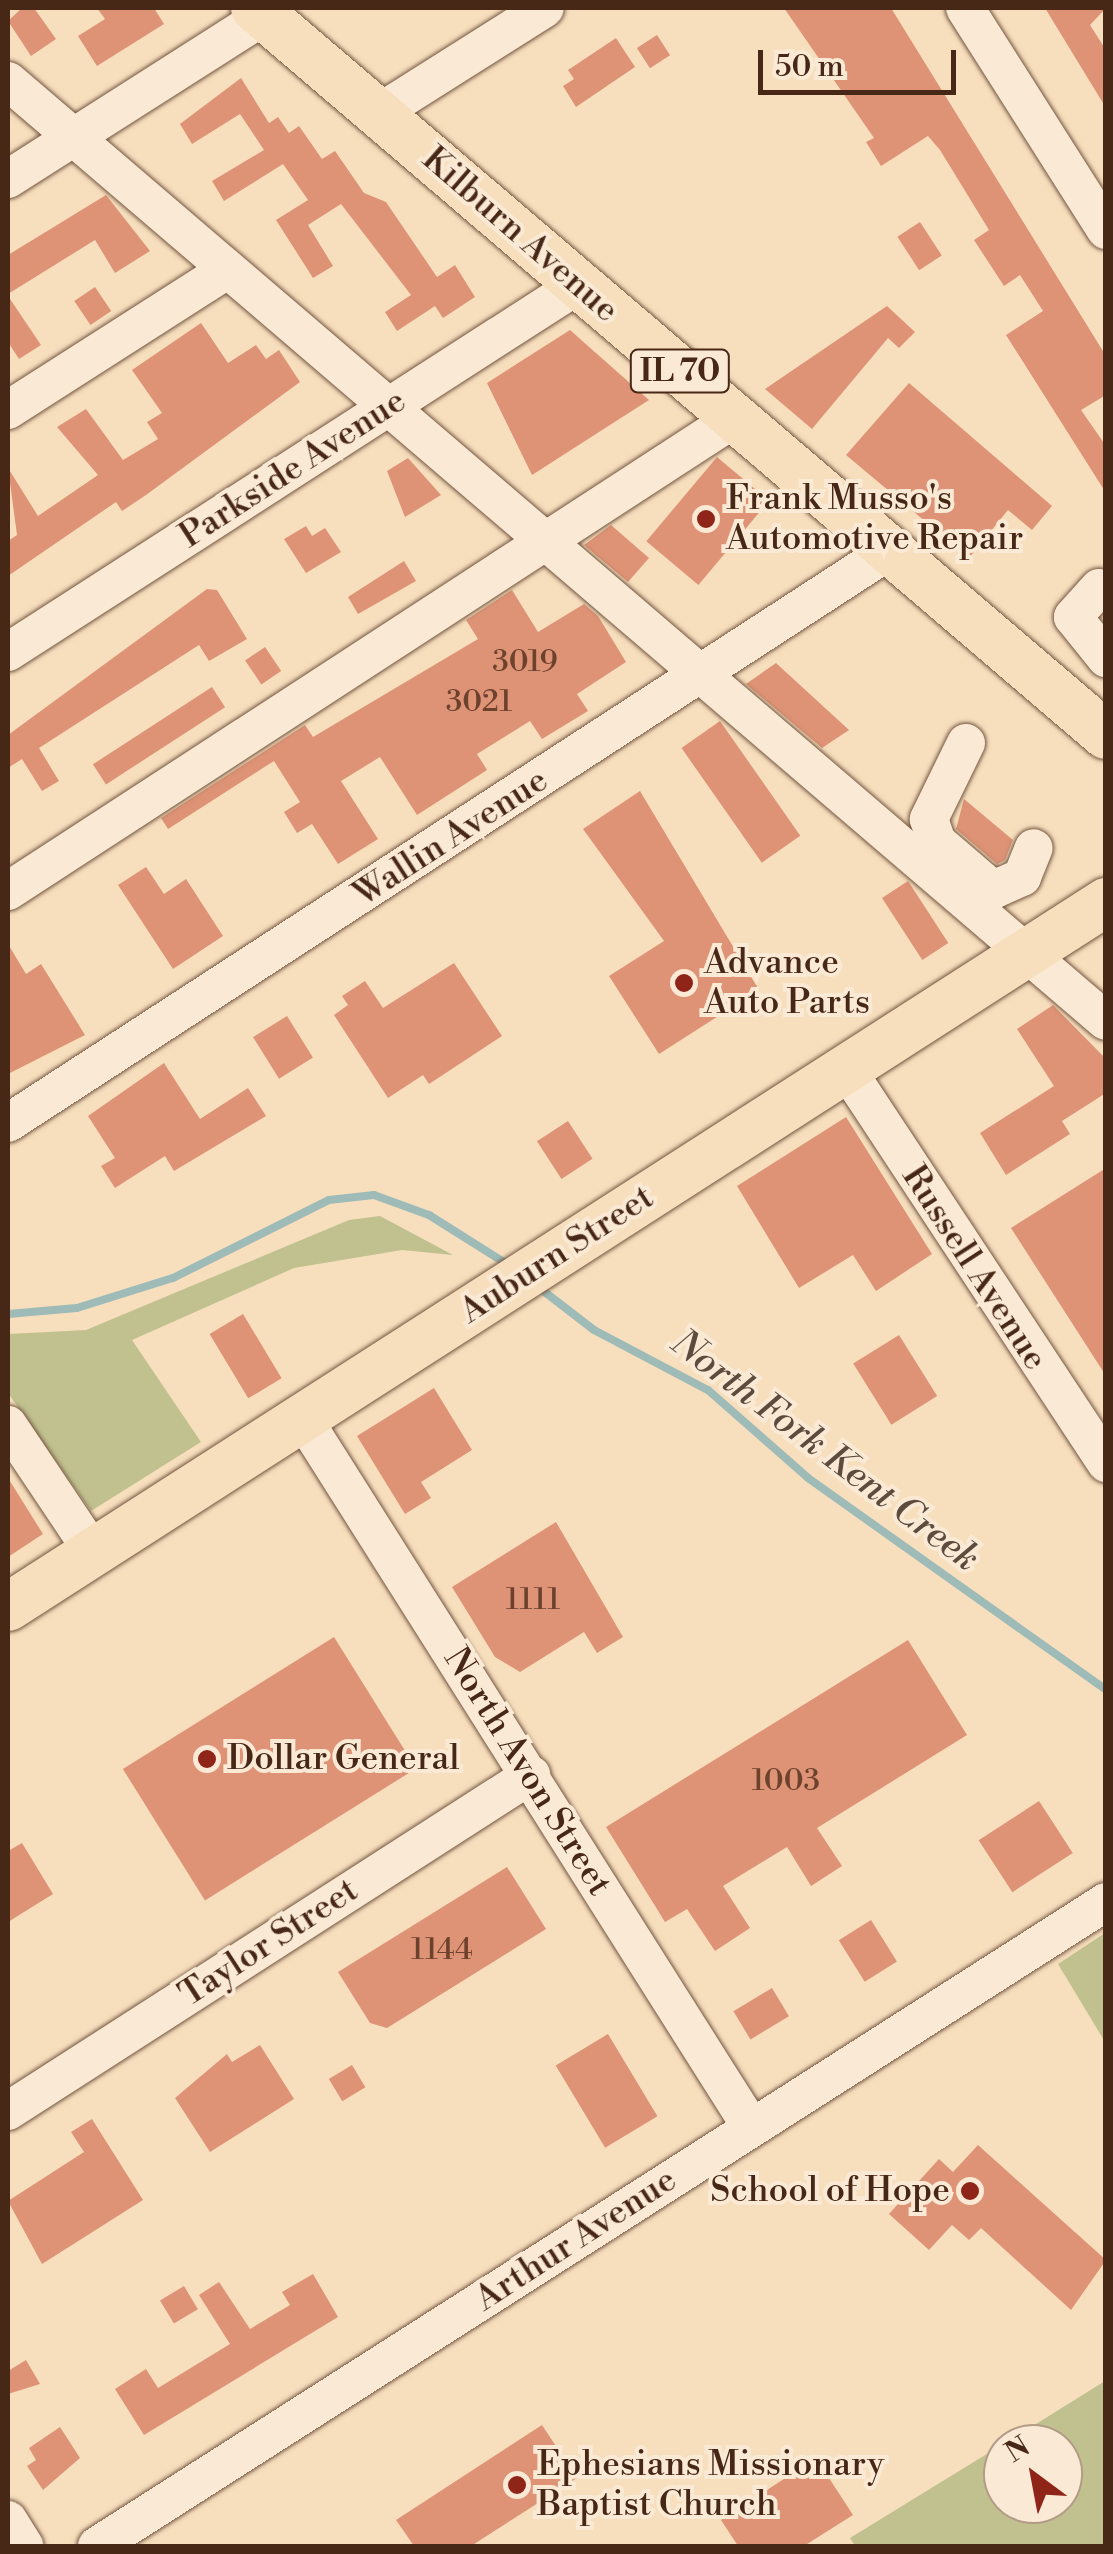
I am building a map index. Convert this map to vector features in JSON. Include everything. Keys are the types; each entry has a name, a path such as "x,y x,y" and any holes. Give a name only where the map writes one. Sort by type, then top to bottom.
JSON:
{"main road":[{"name":"Kilburn Avenue","path":"260,12 1106,735"},
{"name":"Auburn Street","path":"8,1607 1106,902"}],"street":[{"path":"379,113 546,8"},
{"path":"965,8 1106,230"},
{"path":"8,179 260,12"},
{"path":"8,80 1106,1021"},
{"path":"8,410 228,270"},
{"name":"Parkside Avenue","path":"8,652 578,285"},
{"path":"8,891 735,418"},
{"name":"Wallin Avenue","path":"8,1123 702,676 892,549"},
{"path":"1099,588 1073,617 1106,658"},
{"path":"966,743 930,819 937,842 993,890 1022,876 1034,848"},
{"name":"Russell Avenue","path":"848,1070 1091,1418 1106,1464"},
{"name":"North Avon Street","path":"302,1418 751,2127"},
{"path":"8,1424 92,1552"},
{"name":"Taylor Street","path":"8,2110 531,1775"},
{"name":"Arthur Avenue","path":"109,2544 751,2127 1106,1902"},
{"path":"8,2520 24,2546"}],"green space":[{"path":"380,1216 453,1255 402,1250 294,1268 132,1340 201,1442 91,1511 8,1393 8,1334 86,1330 349,1220"},
{"path":"1105,1933 1105,2042 1058,1964"},
{"path":"1105,2381 1105,2546 855,2546 850,2538 983,2456 983,2524 1083,2524 1083,2424 1036,2424"}],"building":[{"path":"22,8 34,8 56,39 31,56 8,21"},
{"path":"97,8 154,8 164,24 97,66 78,36 105,19"},
{"path":"784,8 891,8 1106,356 1106,395 1081,410 1106,446 1106,493 1006,335 1043,311 1020,275 1004,286 974,240 989,230 940,150 928,136 881,166 866,142 874,138"},
{"path":"1045,8 1106,8 1090,25 1106,50 1106,108"},
{"path":"657,35 670,55 650,68 637,48"},
{"path":"616,38 635,67 576,107 563,86 574,79 568,70"},
{"path":"241,78 269,123 278,117 289,133 299,126 322,159 335,151 364,193 386,202 437,277 455,265 475,297 443,318 435,306 397,331 385,312 411,295 341,204 308,225 333,266 313,278 276,220 308,200 283,164 224,201 212,181 264,150 240,114 192,144 180,124"},
{"path":"106,195 150,251 115,273 95,240 8,294 8,255"},
{"path":"920,222 942,256 919,270 897,237"},
{"path":"95,287 111,311 90,325 74,301"},
{"path":"8,296 41,345 19,359 8,342"},
{"path":"887,306 915,332 899,348 888,338 812,429 765,389"},
{"path":"201,323 228,363 256,345 266,359 279,350 300,382 122,511 116,502 8,576 8,541 17,535 8,468 38,516 98,475 57,427 86,409 123,460 158,439 147,422 162,413 132,370"},
{"path":"570,330 649,400 532,475 487,383"},
{"path":"909,383 1052,506 1032,530 1008,510 969,558 846,455"},
{"name":"Frank Musso's Automotive Repair","path":"717,457 769,501 698,585 646,541"},
{"path":"408,458 441,495 405,517 387,471"},
{"path":"611,525 649,558 628,582 584,545"},
{"path":"306,526 312,536 325,528 341,552 306,573 284,539"},
{"path":"404,561 416,581 358,614 348,597"},
{"path":"207,589 217,590 247,639 209,661 199,645 39,748 59,781 42,791 22,759 8,768 8,735"},
{"path":"512,590 538,632 584,604 598,616 626,662 577,694 588,711 542,739 530,721 477,754 487,770 417,815 380,757 341,781 378,839 338,864 312,824 297,833 284,812 300,802 274,761 168,829 161,818 305,725 313,737 478,639 466,620"},
{"path":"265,647 281,671 261,684 245,660"},
{"path":"776,663 849,730 822,748 746,684"},
{"path":"212,687 225,707 106,784 93,764"},
{"path":"720,721 800,836 762,863 681,748"},
{"path":"640,791 759,990 659,1054 609,976 664,941 583,829"},
{"path":"964,799 1013,840 1005,860 997,864 956,829"},
{"path":"146,867 164,894 186,879 223,936 173,969 118,885"},
{"path":"908,881 948,943 922,960 882,898"},
{"path":"8,944 26,974 41,964 85,1035 8,1074"},
{"path":"454,963 502,1036 429,1084 423,1075 388,1098 334,1015 348,1005 342,996 365,981 383,1008"},
{"path":"1053,1005 1106,1059 1106,1093 1062,1121 1070,1134 1006,1175 980,1133 1054,1086 1017,1029"},
{"path":"287,1016 313,1058 279,1079 253,1037"},
{"path":"164,1063 200,1119 248,1088 266,1116 174,1171 165,1156 115,1188 101,1166 115,1158 88,1116"},
{"path":"846,1117 932,1254 876,1291 853,1255 799,1288 737,1186"},
{"path":"568,1121 593,1159 561,1179 537,1141"},
{"path":"1106,1168 1106,1376 1011,1228"},
{"path":"243,1314 282,1378 248,1398 210,1334"},
{"path":"899,1335 937,1396 891,1425 853,1364"},
{"path":"434,1388 472,1450 421,1482 431,1498 405,1514 357,1436"},
{"path":"8,1478 43,1534 8,1557"},
{"path":"556,1522 623,1637 597,1653 584,1632 520,1672 495,1657 452,1587"},
{"path":"334,1637 416,1768 205,1900 123,1769"},
{"path":"908,1640 967,1735 817,1828 842,1866 811,1886 787,1847 723,1886 750,1928 715,1951 687,1909 665,1922 606,1827"},
{"path":"1039,1801 1073,1853 1012,1892 979,1840"},
{"path":"22,1843 53,1894 8,1922 8,1851"},
{"path":"507,1867 546,1929 387,2028 370,2023 338,1972"},
{"path":"871,1920 897,1962 865,1982 839,1940"},
{"path":"772,1988 789,2016 750,2039 733,2011"},
{"path":"608,2034 657,2116 605,2148 556,2065"},
{"path":"260,2045 294,2099 210,2152 175,2098 227,2054 232,2062"},
{"path":"352,2065 365,2087 342,2101 329,2079"},
{"path":"92,2119 143,2200 42,2264 8,2201 84,2152 71,2132"},
{"name":"School of Hope","path":"978,2145 1106,2260 1071,2310 981,2228 969,2240 952,2225 929,2250 889,2214 939,2159 953,2172"},
{"path":"313,2274 338,2317 144,2435 115,2389 146,2369 158,2388 230,2344 199,2295 219,2282 250,2329 290,2305 282,2292"},
{"path":"184,2286 198,2309 174,2324 160,2300"},
{"path":"26,2360 40,2384 8,2394 8,2371"},
{"name":"Ephesians Missionary Baptist Church","path":"542,2425 577,2478 471,2546 414,2546 396,2520"},
{"path":"60,2427 80,2458 43,2490 27,2466 36,2460 29,2448"},
{"path":"816,2458 853,2515 804,2546 738,2546 721,2520"}],"waterway":[{"name":"North Fork Kent Creek","path":"8,1314 77,1308 173,1278 329,1200 374,1195 429,1215 510,1266"},
{"name":"North Fork Kent Creek","path":"537,1286 594,1330 708,1390 808,1478 1106,1690"}],"place":[{"name":"Frank Musso's Automotive Repair","path":"706,519"},
{"name":"Advance Auto Parts","path":"684,983"},
{"name":"Dollar General","path":"207,1759"},
{"name":"School of Hope","path":"970,2191"},
{"name":"Ephesians Missionary Baptist Church","path":"517,2485"}]}
